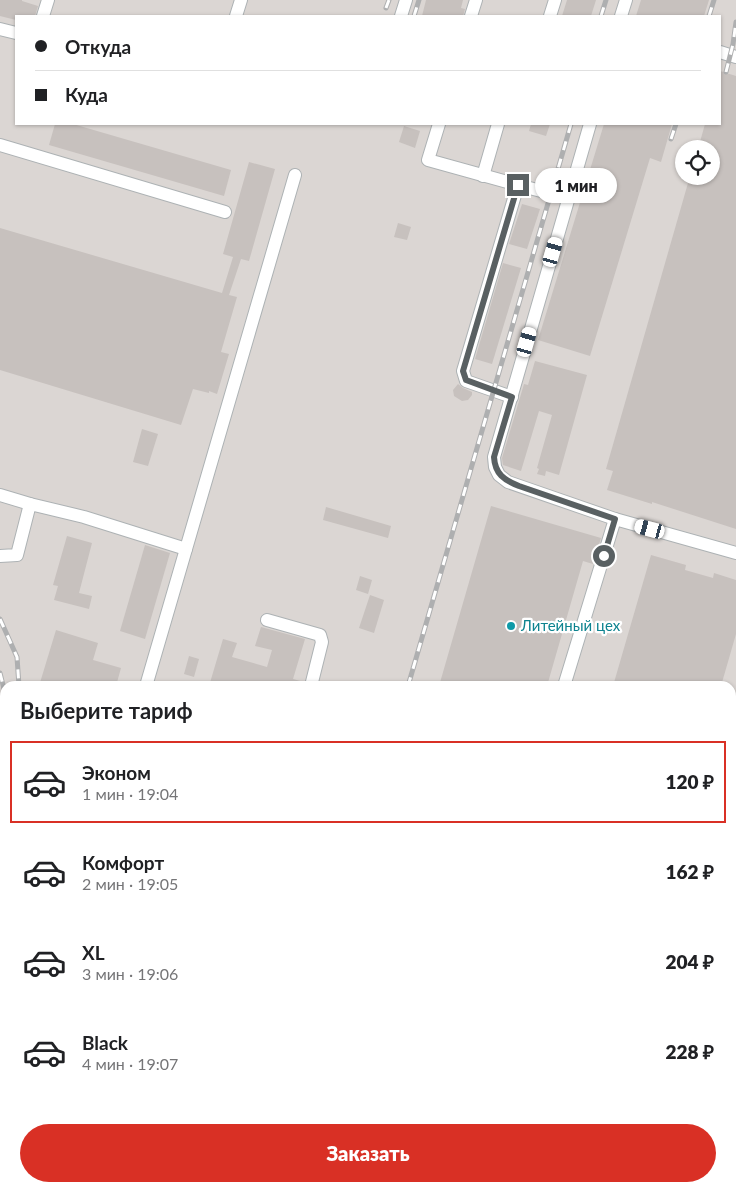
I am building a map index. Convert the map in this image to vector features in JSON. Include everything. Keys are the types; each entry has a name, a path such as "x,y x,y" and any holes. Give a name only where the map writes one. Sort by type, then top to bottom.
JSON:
{"lane":[{"path":"43,15 48,0"},
{"path":"236,15 241,0"},
{"path":"401,15 406,0"},
{"path":"471,15 476,0"},
{"path":"550,15 555,0"},
{"path":"621,15 626,0"},
{"path":"0,29 15,33"},
{"path":"721,52 736,57"},
{"path":"439,125 428,160 568,198"},
{"path":"483,176 498,125"},
{"path":"590,125 494,457 495,467 499,475 508,482 529,490 615,519 736,553"},
{"path":"0,146 225,212"},
{"path":"147,681 296,175"},
{"path":"512,397 466,380 463,371 518,185"},
{"path":"0,495 84,517 186,549"},
{"path":"0,556 17,555 30,504"},
{"path":"566,681 615,519"},
{"path":"266,620 320,635 322,642 312,681"}],"shaded area":[{"path":"0,0 736,0 736,681 0,681"}],"building":[{"path":"0,0 22,0 38,6 35,15 15,15 15,20 0,16"},
{"path":"426,0 463,0 461,8 465,9 463,15 422,15"},
{"path":"567,0 596,0 591,15 562,15"},
{"path":"641,0 709,0 704,15 636,15"},
{"path":"721,71 736,76 736,529 652,502 652,504 607,490 613,471 606,469 687,185 720,185 720,140 701,140 705,125 721,125"},
{"path":"55,125 76,125 231,170 224,196 49,145"},
{"path":"531,125 550,125 546,136 529,131"},
{"path":"604,125 672,125 661,162 650,158 590,356 538,340"},
{"path":"404,126 420,131 415,148 399,142"},
{"path":"249,162 275,169 249,261 241,259 229,295 237,297 221,352 229,354 217,394 193,389 181,425 0,370 0,228 222,293 233,257 223,254"},
{"path":"522,204 540,209 527,249 509,244"},
{"path":"398,223 411,227 407,240 394,237"},
{"path":"503,263 521,268 492,364 475,359"},
{"path":"535,361 587,375 559,475 546,471 545,476 537,474 552,415 539,411 521,471 503,465 502,458 524,384 528,385"},
{"path":"458,384 472,392 468,400 462,401 454,396 453,390"},
{"path":"142,429 158,434 148,466 133,462"},
{"name":"Литейный цех","path":"491,506 601,538 593,564 583,561 548,681 440,681"},
{"path":"326,507 391,526 388,538 323,520"},
{"path":"67,536 92,543 79,593 92,596 89,609 54,600 58,586 53,585"},
{"path":"145,545 170,553 145,639 120,631"},
{"path":"651,555 686,565 685,570 713,578 714,573 736,580 736,634 722,681 614,681"},
{"path":"360,576 372,580 368,594 356,590"},
{"path":"370,595 384,600 374,633 359,628"},
{"path":"261,627 305,639 293,679 300,681 210,681 223,639 237,643 232,657 267,667 272,650 255,646"},
{"path":"56,630 98,643 93,660 121,668 117,681 41,681"},
{"path":"189,656 199,659 194,677 184,674"}],"railway":[{"path":"386,8 389,0"},
{"path":"414,15 419,0"},
{"path":"601,15 606,0"},
{"path":"709,15 714,0"},
{"path":"726,72 736,22"},
{"path":"409,681 571,125"},
{"path":"671,139 676,125"},
{"path":"0,619 17,657 19,681"},
{"path":"0,673 2,681"},
{"path":"0,1001 0,1024"}],"place":[{"name":"Литейный цех","path":"511,626"}],"route":[{"path":"518,185 463,371 466,380 512,397 494,457 495,467 499,475 508,482 615,519 604,556"}]}
